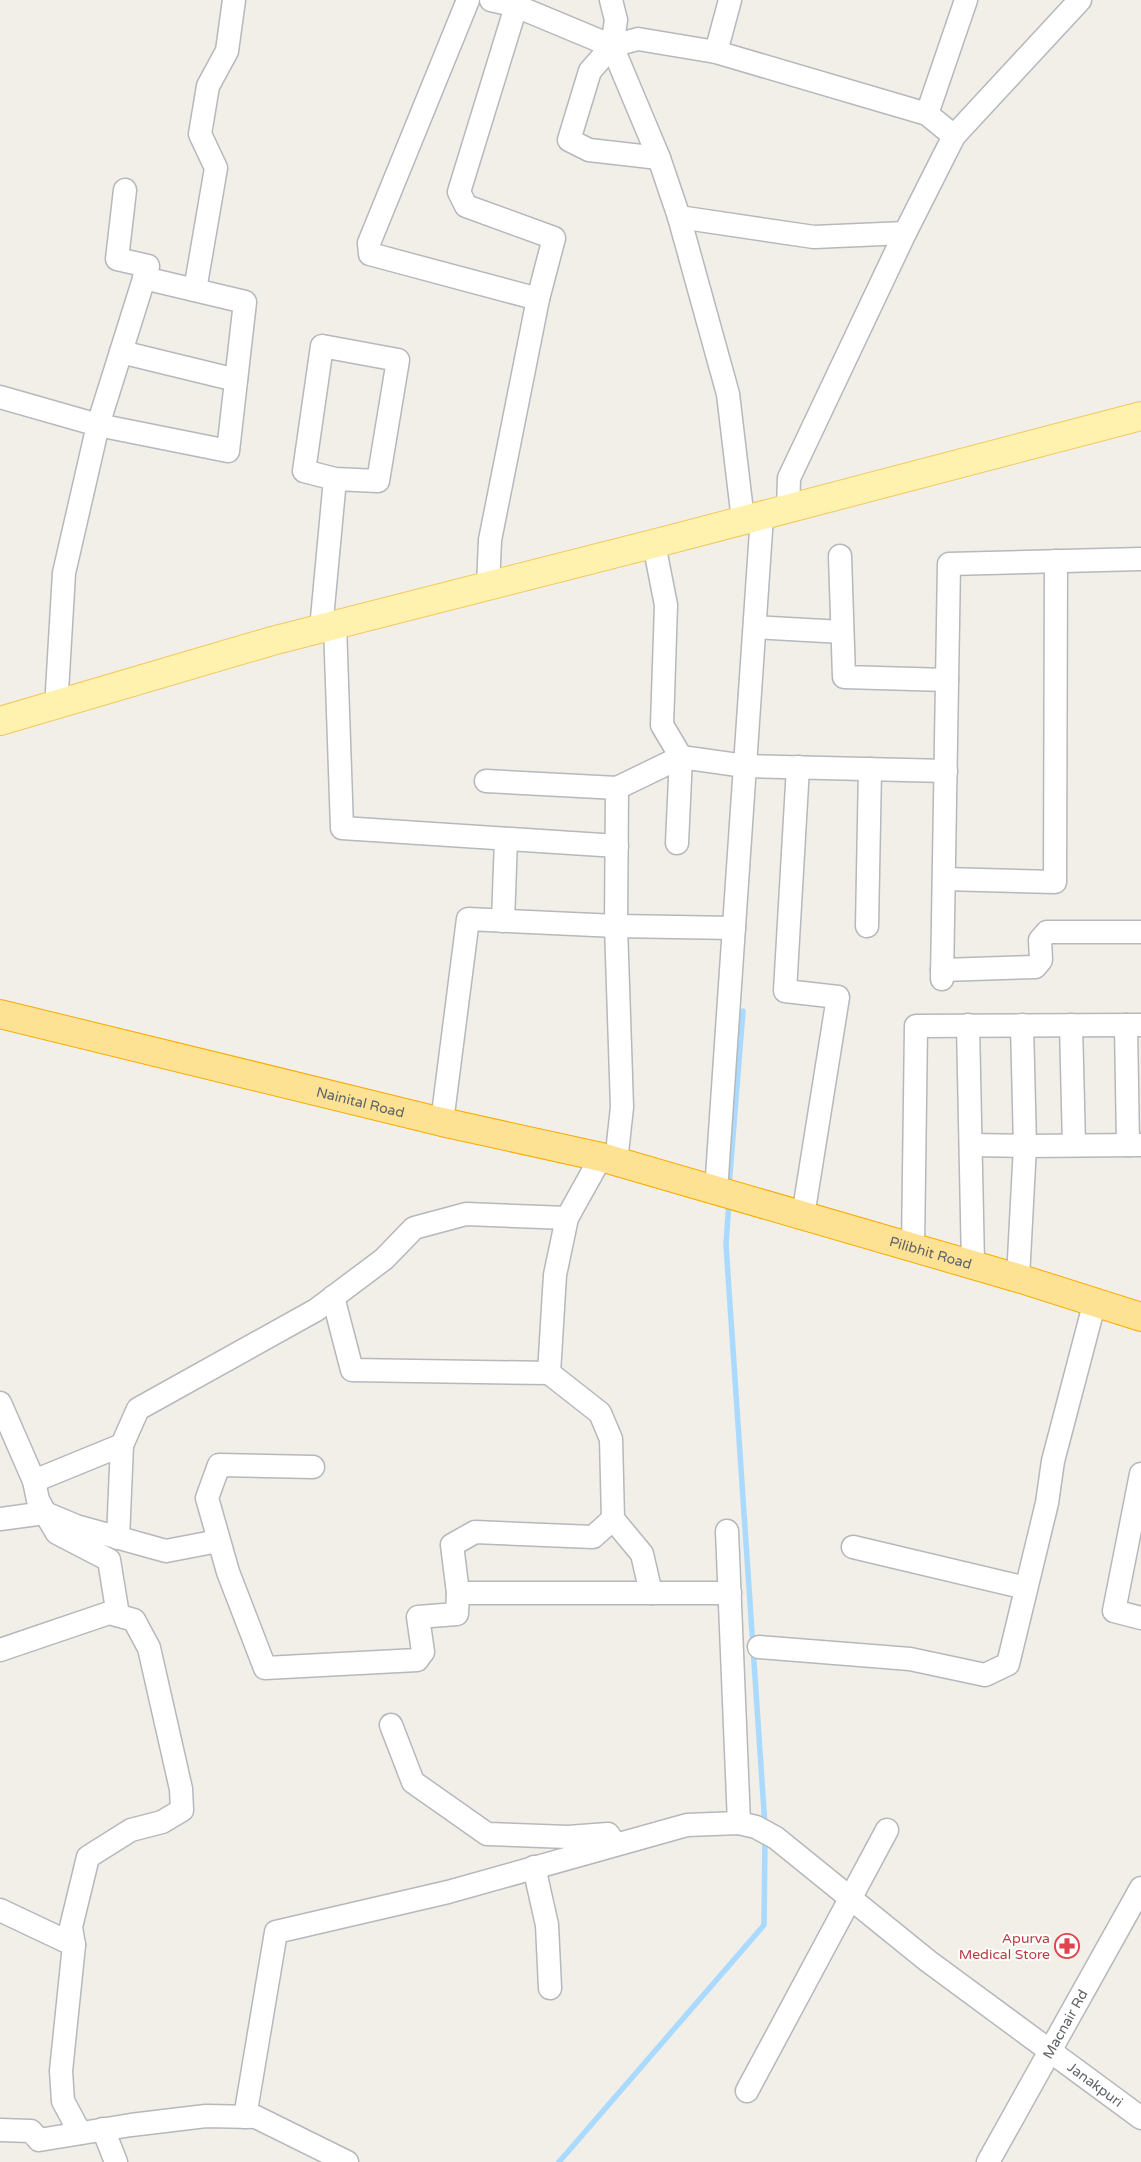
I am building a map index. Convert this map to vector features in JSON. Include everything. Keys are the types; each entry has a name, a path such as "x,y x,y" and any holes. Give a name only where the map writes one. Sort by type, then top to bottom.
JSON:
{"highway":[{"name":"Nainital Road","path":"0,1014 442,1122 608,1159 724,1193"},
{"name":"Pilibhit Road","path":"724,1193 1018,1278 1141,1317"}],"main road":[{"path":"0,721 328,627 654,544 1141,416"}],"street":[{"path":"195,290 216,168 200,134 208,86 227,51 234,0"},
{"path":"468,0 369,243 370,254 538,299"},
{"path":"491,0 517,3 612,46"},
{"path":"611,0 616,20 612,46 659,158 680,217 728,394 753,518 754,627 734,928 724,1193"},
{"path":"716,52 730,0"},
{"path":"928,114 966,0"},
{"path":"788,509 789,478 904,232 954,136 1080,0"},
{"path":"488,586 490,540 538,299 554,238 466,206 458,192 517,3"},
{"path":"659,158 589,150 570,140 590,71 612,46 638,39 716,52 928,114 954,136"},
{"path":"60,703 57,691 64,574 98,425 148,266 117,259 124,190"},
{"path":"680,217 814,237 904,232"},
{"path":"0,397 98,425 228,451 245,302 144,278"},
{"path":"322,346 398,360 378,481 335,479 304,471 322,346"},
{"path":"121,352 236,380"},
{"path":"335,479 328,627 342,828 617,846"},
{"path":"654,544 666,605 662,725 681,757 677,843"},
{"path":"840,556 844,677 947,680"},
{"path":"1141,559 950,564 942,974 1035,967 1041,960 1040,940 1047,932 1141,932"},
{"path":"944,879 1056,882 1056,561"},
{"path":"754,627 842,632"},
{"path":"486,781 617,788 681,757 745,766 946,771"},
{"path":"798,767 786,992 838,997 803,1216"},
{"path":"867,926 870,769"},
{"path":"549,1373 554,1275 567,1218 608,1159 622,1107 616,926 617,788"},
{"path":"503,921 506,839"},
{"path":"442,1122 468,919 616,926 734,928"},
{"path":"968,1025 973,1265"},
{"path":"1018,1278 1025,1146 1022,1025"},
{"path":"1071,1025 1074,1145"},
{"path":"913,1247 916,1026 1133,1025 1134,1145 971,1145"},
{"path":"118,1538 122,1445 138,1409 316,1310 384,1259 414,1228 466,1214 567,1218"},
{"path":"333,1297 352,1370 549,1373 600,1413 611,1439 614,1519 642,1554 651,1593"},
{"path":"759,1646 910,1659 985,1675 1008,1664 1047,1503 1053,1461 1094,1301"},
{"path":"3,1413 34,1482 38,1500 56,1533 109,1560 118,1615"},
{"path":"34,1482 122,1445"},
{"path":"314,1467 219,1465 206,1498 218,1541 265,1668 417,1660 423,1652 418,1617 457,1614 458,1593 452,1545 475,1532 593,1537 614,1519"},
{"path":"1141,1474 1114,1611 1141,1618"},
{"path":"0,1519 45,1513 76,1526 166,1550 218,1541"},
{"path":"245,2117 276,1932 448,1892 687,1825 748,1825 727,1531"},
{"path":"853,1547 1026,1588"},
{"path":"458,1593 730,1593"},
{"path":"0,1650 110,1612 134,1620 149,1648 181,1789 182,1810 162,1822 131,1830 88,1857 72,1928 74,1946 61,2071 63,2101 80,2133"},
{"path":"391,1725 413,1782 487,1834 568,1837 608,1834 615,1844"},
{"name":"Janakpuri","path":"748,1825 776,1838 928,1961 1141,2118"},
{"path":"746,2091 852,1899 887,1830"},
{"path":"534,1867 547,1925 550,1988"},
{"name":"Macnair Rd","path":"988,2162 1141,1888"},
{"path":"0,1910 74,1946"},
{"path":"0,2130 31,2131 38,2140 103,2129 206,2116 256,2117 348,2162"},
{"path":"103,2129 116,2162"}],"waterway":[{"path":"729,1187 743,1011"},
{"path":"729,1201 726,1245 765,1826"},
{"path":"559,2162 764,1925 765,1838"}],"place":[{"name":"Apurva Medical Store","path":"1067,1946"}]}
